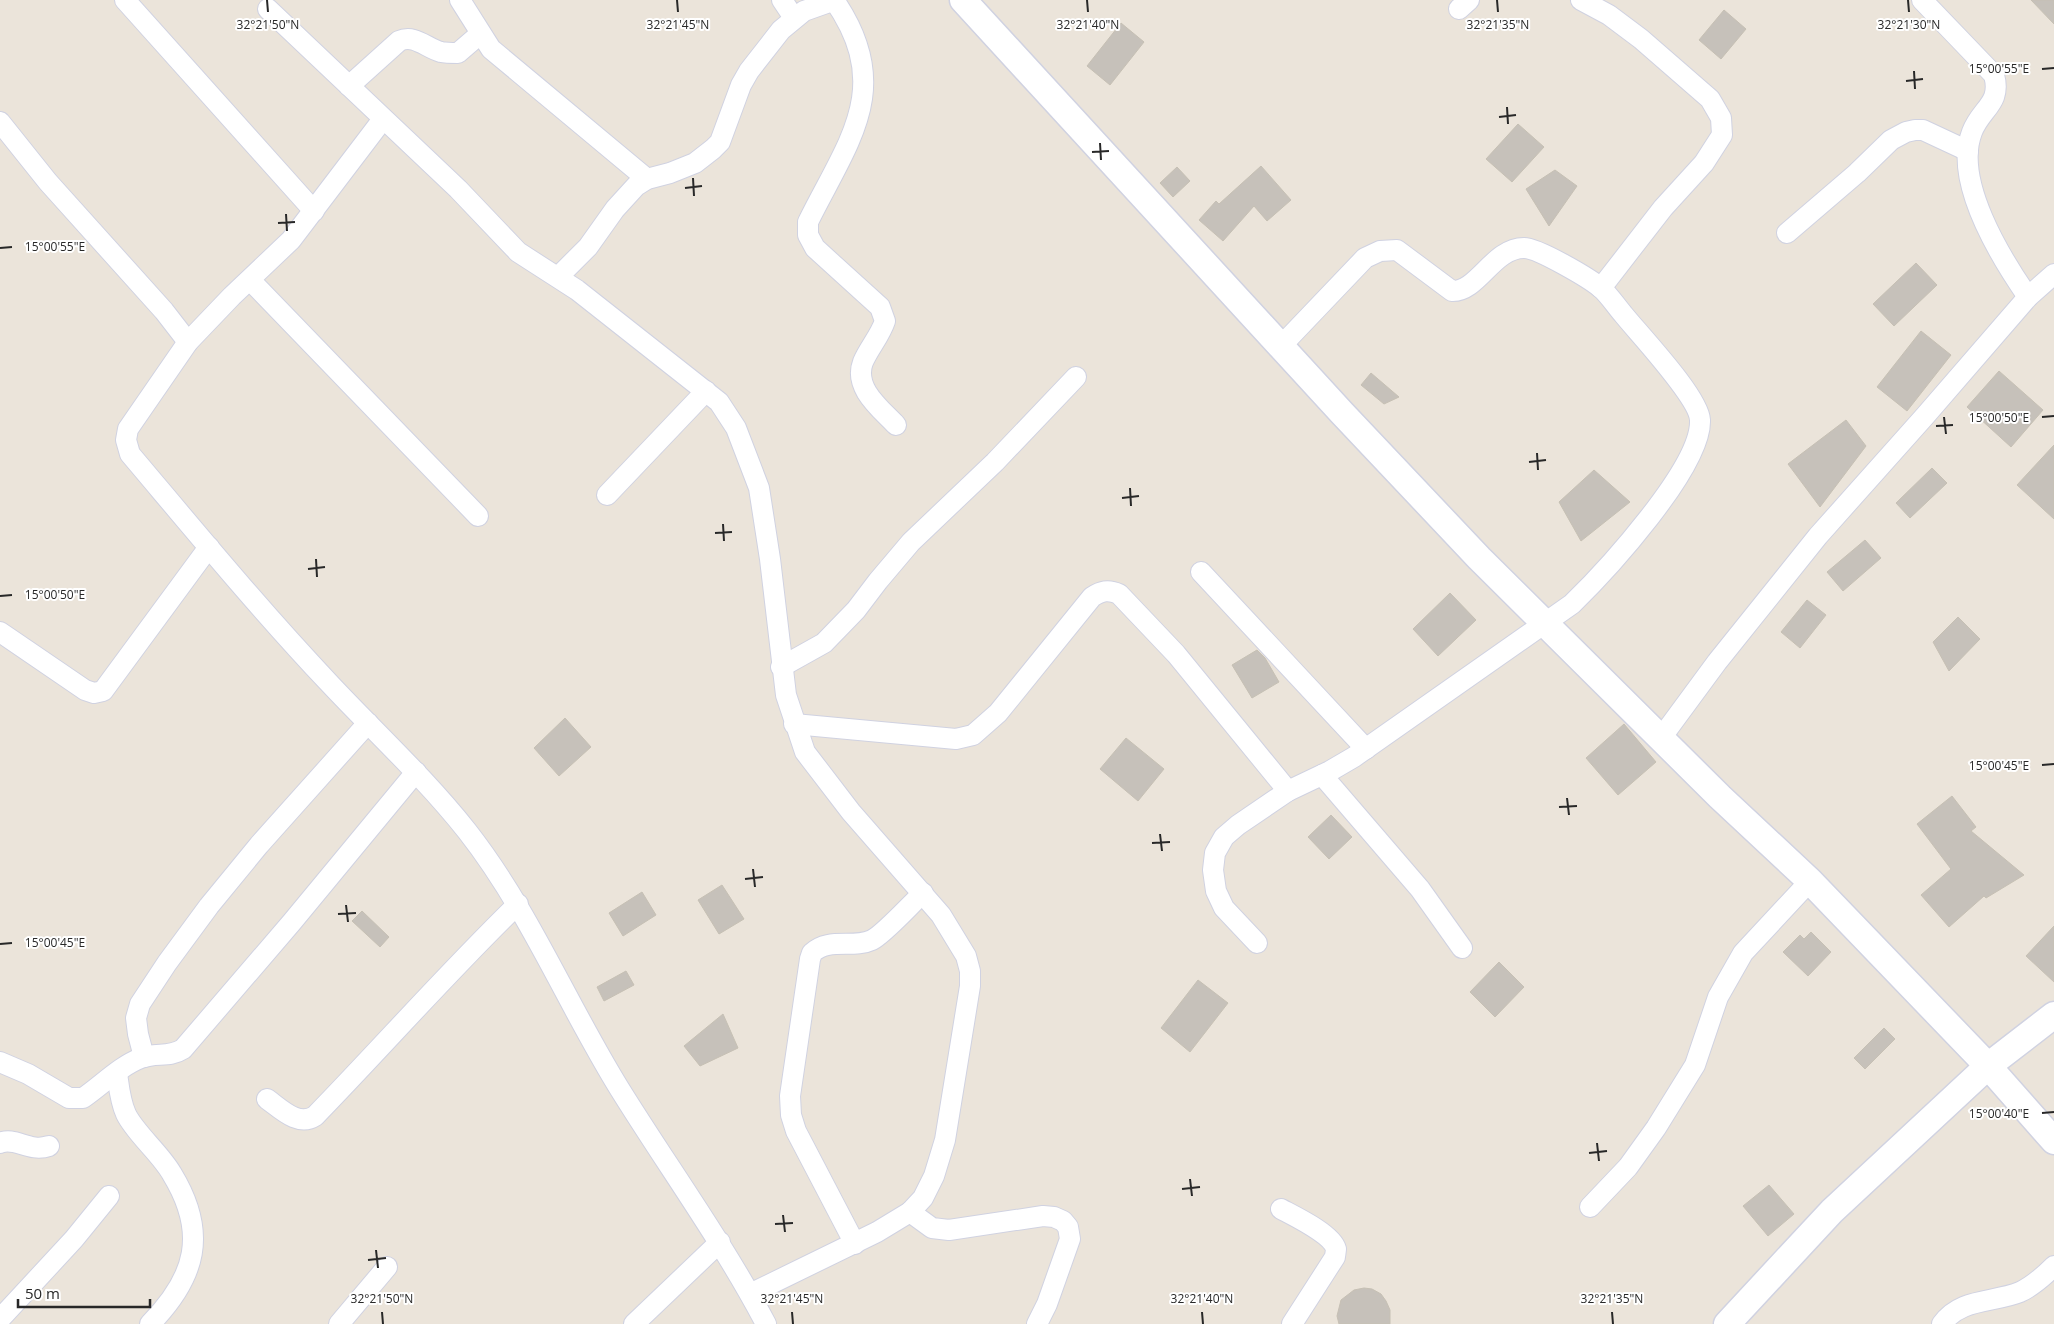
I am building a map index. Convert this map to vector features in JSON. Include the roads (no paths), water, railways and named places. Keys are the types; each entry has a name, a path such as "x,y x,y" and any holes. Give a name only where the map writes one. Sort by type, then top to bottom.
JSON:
{"street":[{"path":"125,0 314,211"},
{"path":"460,0 491,49 647,179"},
{"path":"782,0 794,18"},
{"path":"558,278 588,246 625,197 636,186 647,179 686,168 720,142 739,91 749,71 781,30 804,11 835,0 844,14 856,41 862,60 864,88 862,104 851,140 808,222 807,228 815,248 880,308 885,320 880,334 862,364 862,380 867,394 896,425"},
{"path":"964,0 1428,504 1545,624 1720,797 1810,881 1988,1066 2054,1141"},
{"path":"1581,0 1609,15 1641,39 1710,99 1721,118 1722,135 1704,163 1663,208 1601,288"},
{"path":"1922,0 1994,75 1997,85 1996,96 1972,132 1968,151 1970,175 1976,202 2007,267 2028,297"},
{"path":"268,9 458,189 518,252 558,278 628,329 669,364 719,402 736,428 759,488 770,559 786,695 794,724 805,752 820,774 941,915 960,943 970,970 970,986 940,1160 923,1198 910,1212 855,1244 750,1294"},
{"path":"348,86 398,40 412,39 441,52 458,53 480,34"},
{"path":"383,119 291,240 188,342 135,416 128,429 126,440 130,454 270,618 416,772 469,833 518,904 594,1045 620,1089 720,1242 766,1324"},
{"path":"0,122 48,182 164,311 188,342"},
{"path":"1787,233 1857,173 1891,140 1906,132 1923,130 1968,151"},
{"path":"1257,943 1224,908 1216,891 1213,870 1215,853 1224,837 1238,824 1288,791 1366,749 1414,713 1572,604 1599,578 1666,495 1686,463 1696,439 1700,420 1694,402 1649,344 1601,288 1538,250 1523,247 1506,253 1461,292 1452,292 1397,250 1380,251 1365,258 1282,346"},
{"path":"1661,738 1718,662 1818,536 2028,297 2054,274"},
{"path":"250,280 478,516"},
{"path":"782,667 824,643 856,610 911,542 995,462 1076,377"},
{"path":"607,495 706,391"},
{"path":"0,632 85,690 94,693 103,691 209,547"},
{"path":"1201,572 1366,749"},
{"path":"794,724 956,739 973,735 998,713 1092,597 1099,592 1112,591 1118,594 1176,654 1288,791"},
{"path":"144,1057 136,1018 140,1004 167,963 209,906 259,845 368,723"},
{"path":"0,1062 28,1074 69,1098 77,1099 83,1098 128,1064 144,1057 176,1054 190,1042 416,772"},
{"path":"1322,774 1420,889 1462,948"},
{"path":"1590,1207 1628,1167 1656,1128 1695,1065 1718,997 1743,952 1810,881"},
{"path":"855,1244 796,1131 790,1115 790,1096 810,960 812,952 824,946 860,943 873,939 923,893"},
{"path":"267,1100 295,1118 302,1120 315,1116 395,1034 481,940 518,904"},
{"path":"1726,1324 1832,1211 1988,1066 2054,1015"},
{"path":"117,1073 120,1096 126,1115 172,1173 188,1204 192,1223 193,1246 187,1274 177,1293 150,1324"},
{"path":"0,1143 8,1140 35,1149 49,1146"},
{"path":"0,1319 74,1239 109,1196"},
{"path":"1281,1208 1323,1234 1332,1242 1336,1249 1335,1257 1292,1324"},
{"path":"910,1212 932,1228 950,1230 1043,1216 1054,1217 1063,1221 1068,1227 1070,1239 1047,1304 1037,1324"},
{"path":"634,1324 720,1242"},
{"path":"1942,1324 1948,1315 1969,1304 2018,1293 2033,1285 2054,1266"},
{"path":"339,1324 387,1268"}]}
